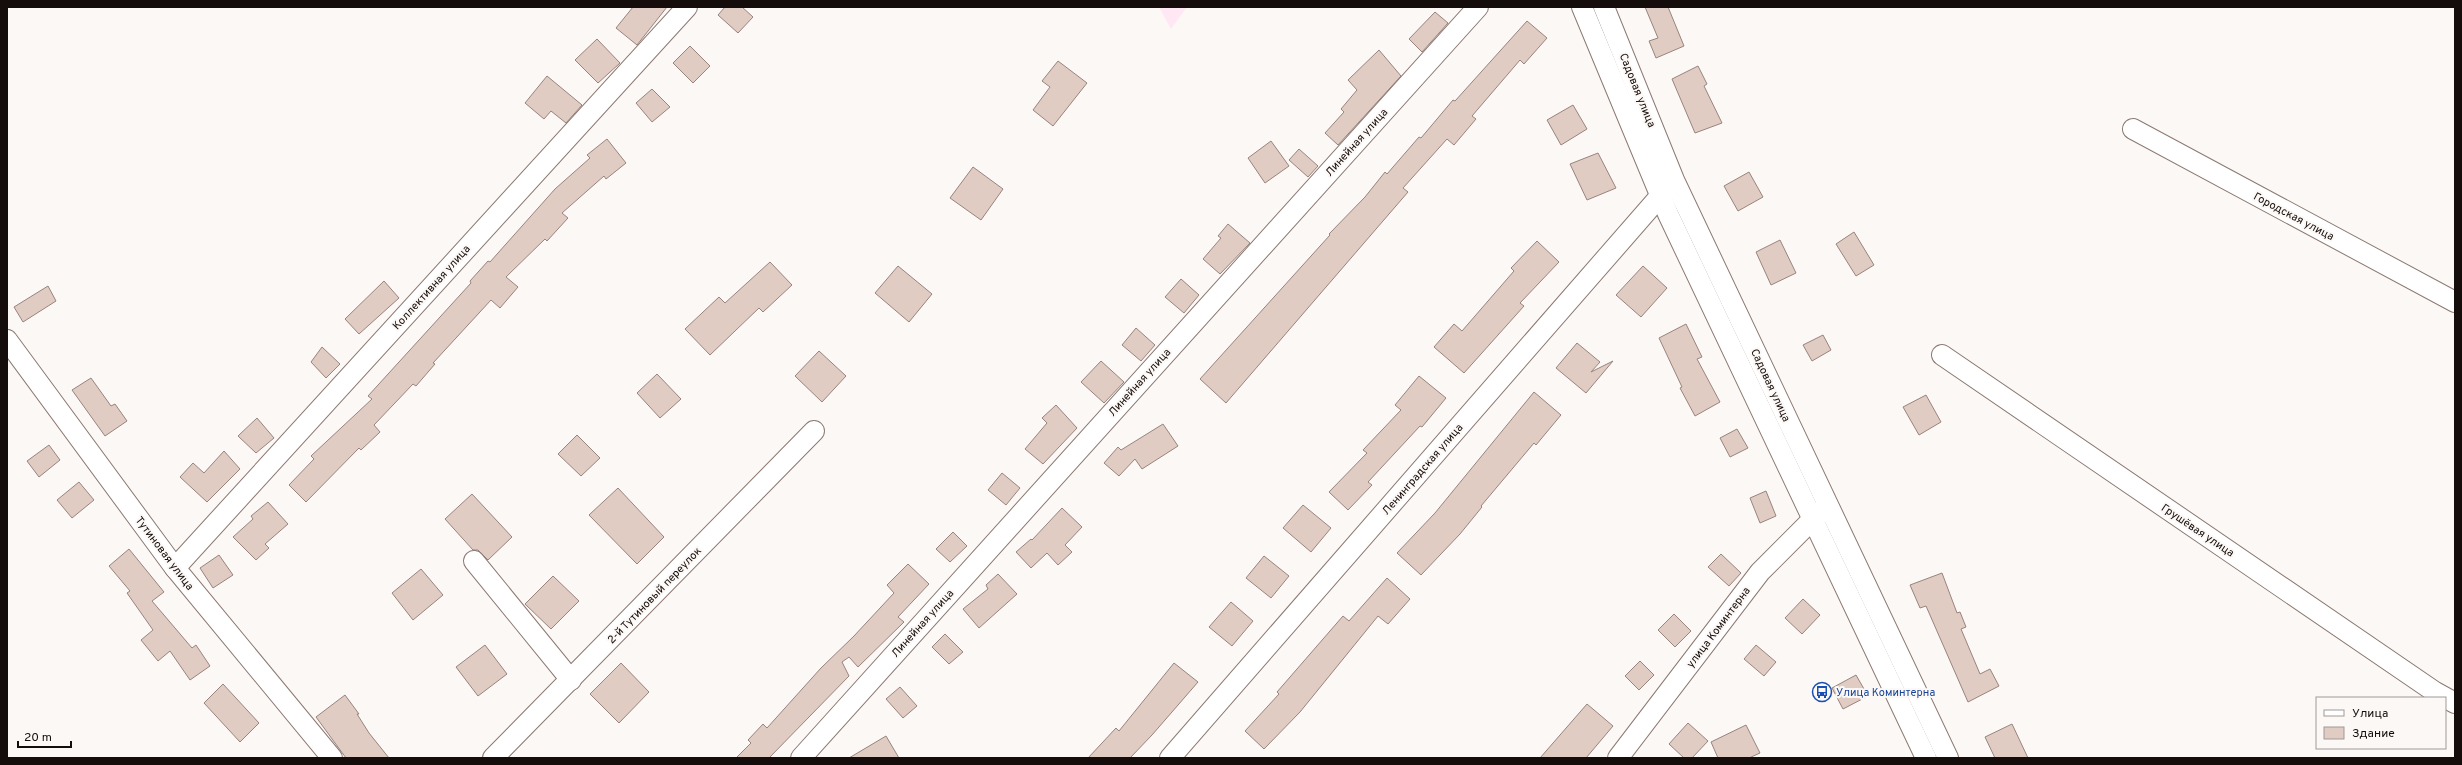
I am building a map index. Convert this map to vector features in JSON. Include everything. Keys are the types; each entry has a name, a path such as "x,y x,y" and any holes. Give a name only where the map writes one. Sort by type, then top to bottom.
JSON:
{"street":[{"name":"Коллективная улица","path":"175,568 687,7"},
{"name":"Линейная улица","path":"801,758 1478,7"},
{"name":"Садовая улица","path":"1582,7 1660,196 1926,758"},
{"name":"Садовая улица","path":"1604,7 1674,180 1948,758"},
{"name":"Городская улица","path":"2133,129 2455,302"},
{"name":"Ленинградская улица","path":"1170,758 1674,180"},
{"name":"Тутиновая улица","path":"7,340 175,568 323,755"},
{"name":"Грушёвая улица","path":"1942,355 2444,697"},
{"name":"2-й Тутиновый переулок","path":"493,758 814,431"},
{"name":"улица Коминтерна","path":"1618,758 1760,572 1814,520 1828,503"},
{"path":"474,561 571,680"},
{"name":"Грушёвая улица","path":"2446,698 2455,703"}],"shaded area":[{"path":"1159,7 1187,7 1171,29"}],"building":[{"path":"633,7 667,7 637,45 616,28"},
{"path":"725,7 742,7 753,17 738,33 718,15"},
{"path":"1645,7 1668,7 1684,46 1656,58 1649,41 1658,38"},
{"path":"1435,12 1448,23 1422,52 1409,39"},
{"path":"1527,21 1547,38 1524,64 1520,60 1472,116 1476,119 1454,145 1447,139 1403,188 1408,192 1226,403 1200,379 1330,235 1329,234 1365,197 1385,172 1387,174 1419,137 1421,138 1453,100 1455,101"},
{"path":"597,39 620,63 598,83 575,60"},
{"path":"690,46 710,66 693,83 673,63"},
{"path":"1379,50 1401,76 1338,145 1325,133 1344,112 1341,109 1357,90 1348,80"},
{"path":"1058,61 1087,83 1053,126 1033,110 1050,87 1042,81"},
{"path":"1698,66 1707,84 1704,86 1722,123 1695,133 1672,79"},
{"path":"547,76 582,105 566,123 551,111 544,119 525,103"},
{"path":"652,89 670,107 652,122 636,103"},
{"path":"1573,105 1587,129 1561,145 1547,120"},
{"path":"607,139 626,163 606,179 604,176 562,213 568,218 547,241 545,239 506,277 518,287 500,308 491,300 433,363 435,364 416,386 413,384 374,425 380,432 361,450 359,448 306,502 289,485 314,459 311,456 372,399 368,396 471,283 470,281 488,261 490,262 555,189 590,158 587,155"},
{"path":"1271,141 1289,166 1265,183 1248,158"},
{"path":"1299,149 1318,166 1308,177 1289,160"},
{"path":"1598,153 1616,188 1587,200 1570,164"},
{"path":"973,167 1003,189 981,220 950,198"},
{"path":"1749,172 1763,197 1738,211 1724,186"},
{"path":"1228,224 1250,243 1220,274 1203,259 1221,238 1218,236"},
{"path":"1854,232 1874,265 1856,276 1836,244"},
{"path":"1780,240 1796,273 1771,285 1756,252"},
{"path":"1537,241 1559,262 1520,303 1524,306 1464,373 1434,347 1454,324 1462,331 1514,271 1511,268"},
{"path":"770,262 792,285 763,312 759,308 710,355 685,329 719,297 725,303"},
{"path":"898,266 932,294 909,322 875,293"},
{"path":"1643,266 1667,288 1641,317 1616,295"},
{"path":"1181,279 1199,295 1184,313 1165,297"},
{"path":"384,281 399,298 359,334 345,319"},
{"path":"48,286 56,301 23,322 14,307"},
{"path":"1686,324 1702,357 1697,359 1720,402 1695,416 1680,388 1682,387 1659,338"},
{"path":"1136,328 1155,345 1141,361 1122,345"},
{"path":"1823,335 1831,350 1812,361 1803,345"},
{"path":"1577,343 1600,362 1591,372 1613,361 1586,393 1556,368"},
{"path":"322,347 340,364 326,378 311,362"},
{"path":"819,351 846,376 822,402 795,376"},
{"path":"1101,361 1124,382 1104,403 1081,382"},
{"path":"657,374 681,399 660,418 637,393"},
{"path":"1419,376 1446,398 1422,427 1420,426 1368,482 1372,485 1348,510 1329,492 1367,453 1363,450 1401,410 1395,405"},
{"path":"91,378 111,406 115,404 127,421 105,436 72,390"},
{"path":"1534,392 1561,415 1536,445 1534,443 1481,506 1482,507 1460,534 1421,575 1397,553 1435,513"},
{"path":"1926,395 1941,422 1919,435 1903,407"},
{"path":"1056,405 1077,428 1043,464 1025,449 1047,423 1042,418"},
{"path":"257,418 274,438 256,453 238,436"},
{"path":"1163,424 1178,446 1142,469 1135,459 1119,476 1104,463 1118,447 1121,450"},
{"path":"1737,429 1748,448 1730,457 1720,438"},
{"path":"577,435 600,458 581,476 558,454"},
{"path":"49,445 60,460 39,477 27,461"},
{"path":"224,451 240,469 207,502 180,477 193,463 204,473"},
{"path":"1002,473 1020,488 1006,505 988,490"},
{"path":"79,482 94,500 72,518 57,500"},
{"path":"618,488 664,537 637,564 589,515"},
{"path":"1766,491 1776,516 1760,523 1750,498"},
{"path":"472,494 512,537 488,560 478,550 473,550 445,519"},
{"path":"268,502 288,524 265,544 269,548 256,560 233,537 253,519 251,516"},
{"path":"1303,505 1331,528 1311,552 1283,528"},
{"path":"1062,508 1082,527 1065,545 1072,552 1058,565 1047,553 1031,568 1016,552 1031,539 1032,540"},
{"path":"953,532 967,546 950,562 936,549"},
{"path":"129,549 164,592 152,601 192,648 196,645 210,666 190,680 170,651 158,661 141,640 153,630 127,593 130,591 109,566"},
{"path":"1721,554 1741,573 1729,586 1708,567"},
{"path":"219,555 233,575 213,588 200,568"},
{"path":"1264,556 1289,576 1271,598 1246,578"},
{"path":"908,564 929,584 898,617 904,622 858,667 849,657 842,662 849,676 769,758 736,758 751,743 748,740 763,724 767,728 821,668 854,636 894,593 887,585"},
{"path":"421,569 443,595 413,620 392,593"},
{"path":"1942,573 1957,613 1960,612 1966,627 1961,629 1980,674 1990,669 1999,686 1968,702 1926,606 1920,608 1910,585"},
{"path":"998,574 1017,594 979,628 963,609 988,589 986,585"},
{"path":"553,576 579,601 551,629 525,604"},
{"path":"1387,578 1410,599 1388,624 1378,616 1300,712 1264,749 1245,731 1279,694 1277,692 1343,616 1349,621"},
{"path":"1803,599 1820,615 1802,634 1785,618"},
{"path":"1231,602 1253,621 1232,646 1209,627"},
{"path":"1674,614 1691,631 1675,647 1658,630"},
{"path":"945,634 963,652 949,664 932,647"},
{"path":"485,645 507,674 478,696 456,667"},
{"path":"1756,645 1776,662 1764,676 1744,659"},
{"path":"1640,661 1654,675 1639,690 1625,676"},
{"path":"621,663 649,692 619,723 590,694"},
{"path":"1174,663 1198,682 1152,735 1130,758 1088,758 1116,728 1119,731"},
{"path":"1856,675 1868,696 1843,709 1832,688"},
{"path":"223,684 259,723 240,742 204,703"},
{"path":"900,687 917,706 903,718 886,699"},
{"path":"345,695 359,714 357,714 369,733 389,758 346,758 316,717"},
{"path":"1587,704 1613,726 1586,758 1540,758"},
{"path":"1688,723 1708,741 1692,758 1684,758 1669,744"},
{"path":"2012,724 2028,758 1995,758 1985,737"},
{"path":"1746,725 1760,753 1749,758 1718,758 1711,742"},
{"path":"886,736 899,758 849,758"}],"place":[{"name":"Улица Коминтерна","path":"1822,692"}]}
